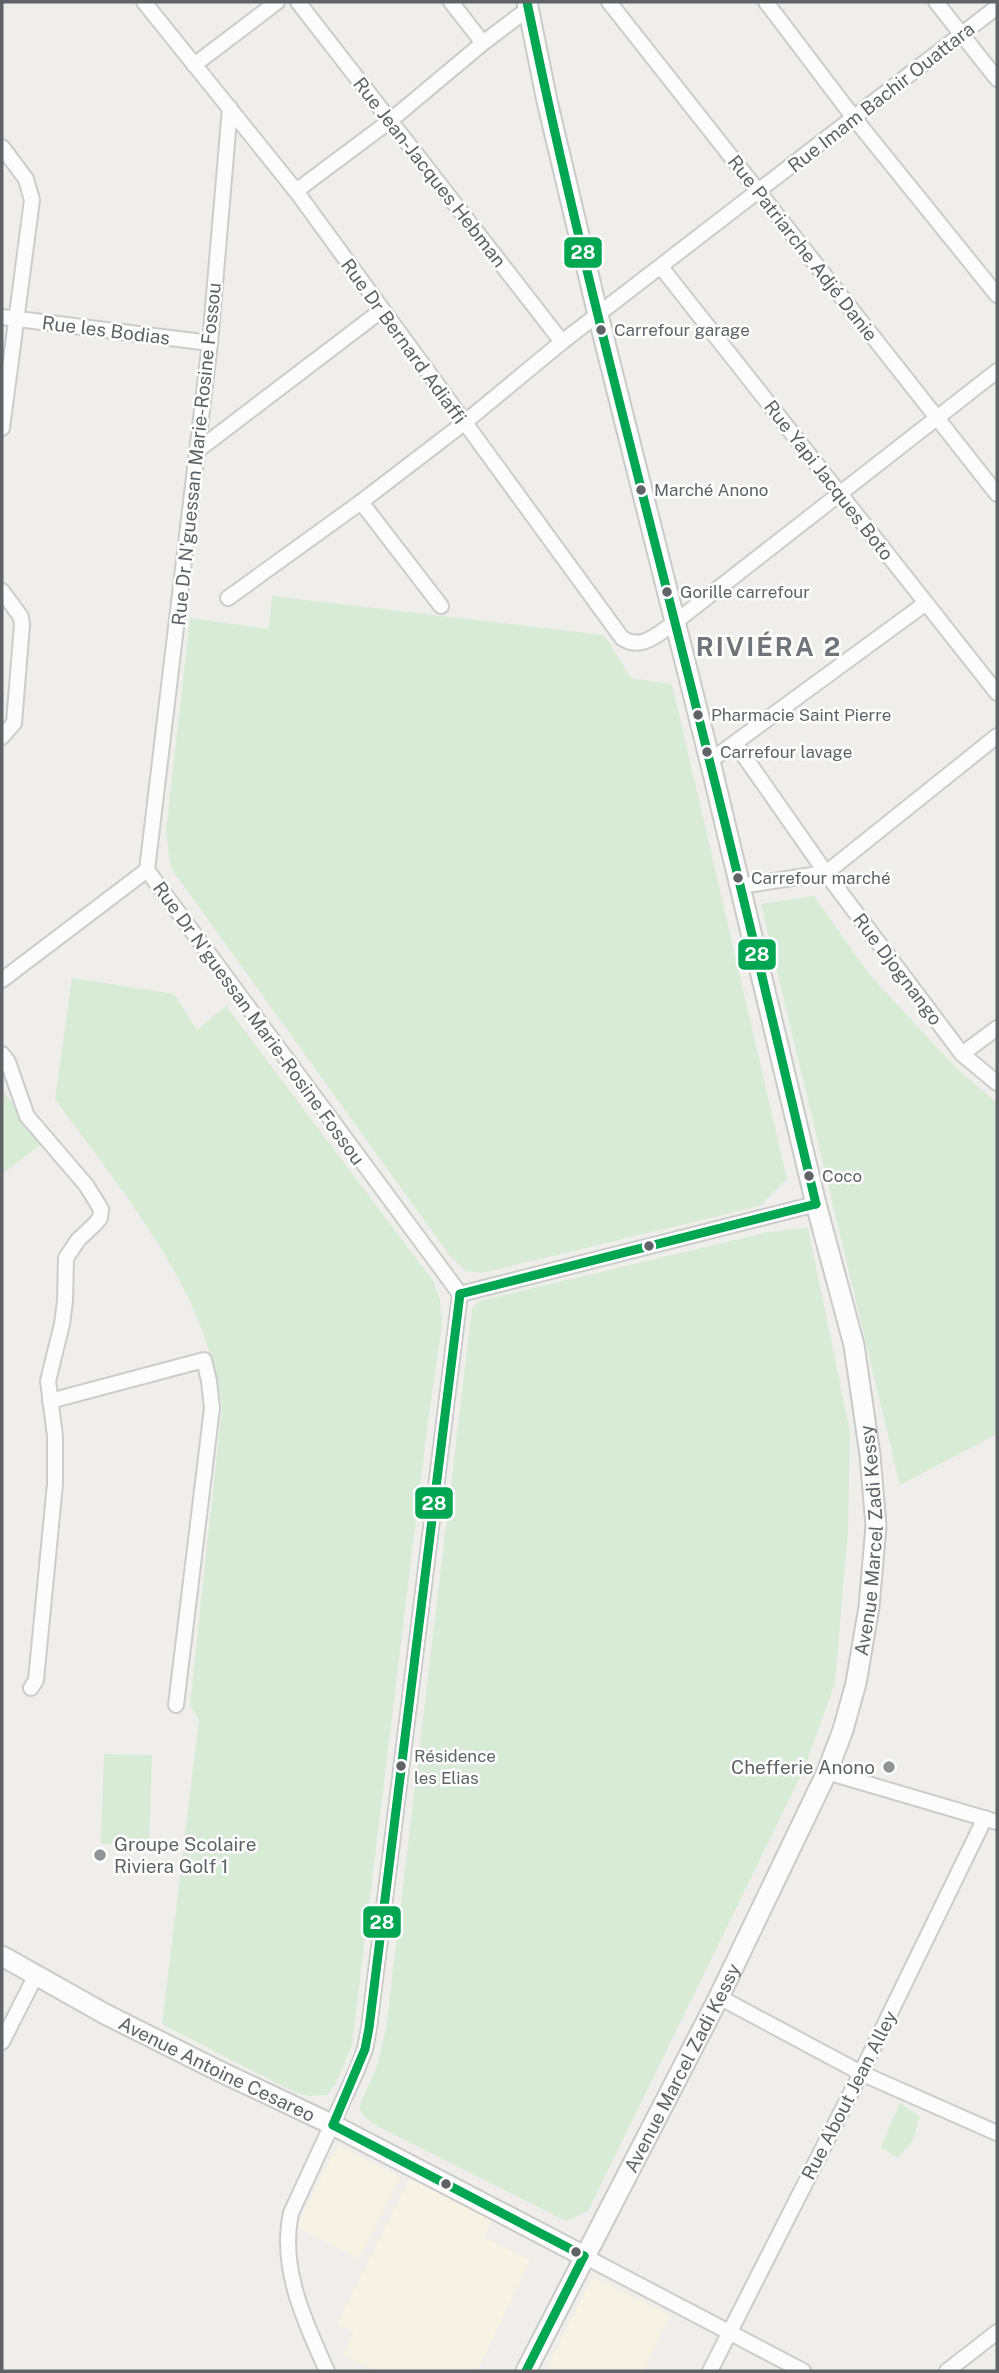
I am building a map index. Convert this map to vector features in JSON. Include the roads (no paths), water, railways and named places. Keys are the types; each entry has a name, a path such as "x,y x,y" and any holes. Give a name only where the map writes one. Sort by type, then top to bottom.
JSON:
{"street":[{"name":"Rue Dr Bernard Adiaffi","path":"144,2 296,191 622,638 631,644 643,643 674,623 997,371"},
{"path":"194,65 277,2"},
{"name":"Rue Jean-Jacques Hebman","path":"298,2 562,342"},
{"path":"451,2 483,43"},
{"name":"Rue Patriarche Adjé Danie","path":"609,2 997,494"},
{"path":"766,2 854,118 997,295"},
{"path":"936,2 997,79"},
{"path":"296,191 391,120 528,5"},
{"name":"Avenue Marcel Zadi Kessy","path":"526,2371 719,1997 827,1772 843,1730 856,1683 869,1607 876,1527 870,1455 854,1345 816,1204 598,315 547,101 528,5"},
{"name":"Rue Imam Bachir Ouattara","path":"228,598 361,502 464,423 562,342 997,7"},
{"name":"Rue Dr N'guessan Marie-Rosine Fossou","path":"230,108 210,343 147,870 460,1294"},
{"path":"2,147 26,178 32,200 9,318 2,424"},
{"name":"Rue Yapi Jacques Boto","path":"661,267 997,693"},
{"path":"198,450 382,310"},
{"name":"Rue les Bodias","path":"9,318 210,343"},
{"path":"361,502 441,606"},
{"path":"2,591 16,609 22,625 13,723 2,737"},
{"path":"709,761 926,603"},
{"path":"740,886 826,873 997,736"},
{"name":"Rue Djognango","path":"735,743 826,873 962,1054 997,1083"},
{"path":"2,980 147,870"},
{"path":"962,1054 997,1028"},
{"path":"2,1054 12,1073 27,1116 86,1185 101,1209 96,1224 78,1240 66,1258 62,1324 47,1381 55,1436 52,1528 36,1680 30,1688"},
{"path":"327,2371 302,2314 291,2274 287,2234 291,2213 365,2049 369,2028 460,1294 816,1204"},
{"path":"50,1401 204,1360 212,1408 176,1705"},
{"path":"827,1772 991,1820"},
{"name":"Rue About Jean Alley","path":"710,2371 991,1820"},
{"name":"Avenue Antoine Cesareo","path":"2,1956 105,2014 333,2125 584,2256"},
{"path":"2,2042 36,1975"},
{"path":"719,1997 861,2073 997,2133"},
{"path":"584,2256 803,2371"},
{"path":"947,2371 997,2332"}],"place":[{"name":"Carrefour garage","path":"601,330"},
{"name":"Marché Anono","path":"641,490"},
{"name":"Gorille carrefour","path":"667,592"},
{"name":"Pharmacie Saint Pierre","path":"698,715"},
{"name":"Carrefour lavage","path":"707,752"},
{"name":"Carrefour marché","path":"738,878"},
{"name":"Coco","path":"809,1176"},
{"name":"Résidence les Elias","path":"401,1766"},
{"name":"Chefferie Anono","path":"889,1767"},
{"name":"Groupe Scolaire Riviera Golf 1","path":"100,1855"}],"district":[{"name":"RIVIÉRA 2","path":"769,646"}]}
